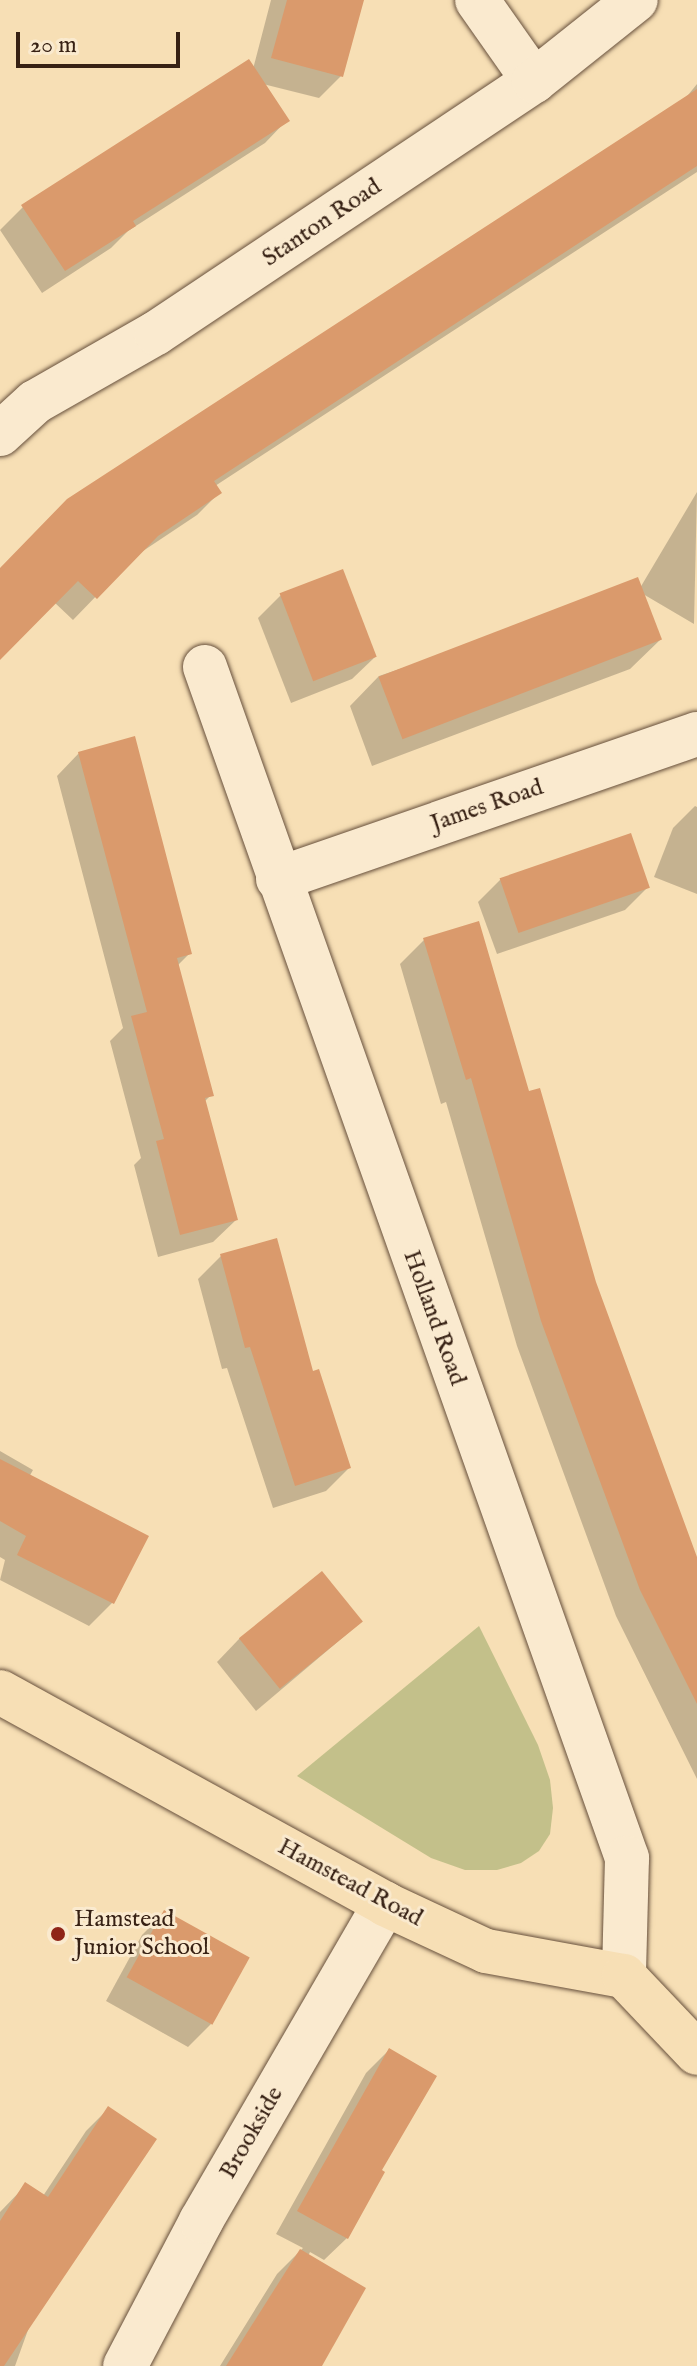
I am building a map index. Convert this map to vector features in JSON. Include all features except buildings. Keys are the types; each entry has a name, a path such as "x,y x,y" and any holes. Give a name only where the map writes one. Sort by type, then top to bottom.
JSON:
{"main road":[{"name":"Hamstead Road","path":"0,1692 385,1904 486,1951 624,1976"},
{"path":"624,1976 697,2053"}],"street":[{"path":"477,0 534,81"},
{"name":"Stanton Road","path":"0,434 35,402 156,333 534,81 636,0"},
{"name":"Holland Road","path":"205,667 627,1858 624,1976"},
{"name":"James Road","path":"278,879 697,734"},
{"name":"Brookside","path":"125,2366 201,2221 385,1904"}],"shaded area":[{"path":"479,1626 538,1745 550,1780 553,1808 550,1834 539,1851 521,1863 497,1870 465,1870 431,1858 297,1776"}],"place":[{"name":"Hamstead Junior School","path":"58,1934"}]}
